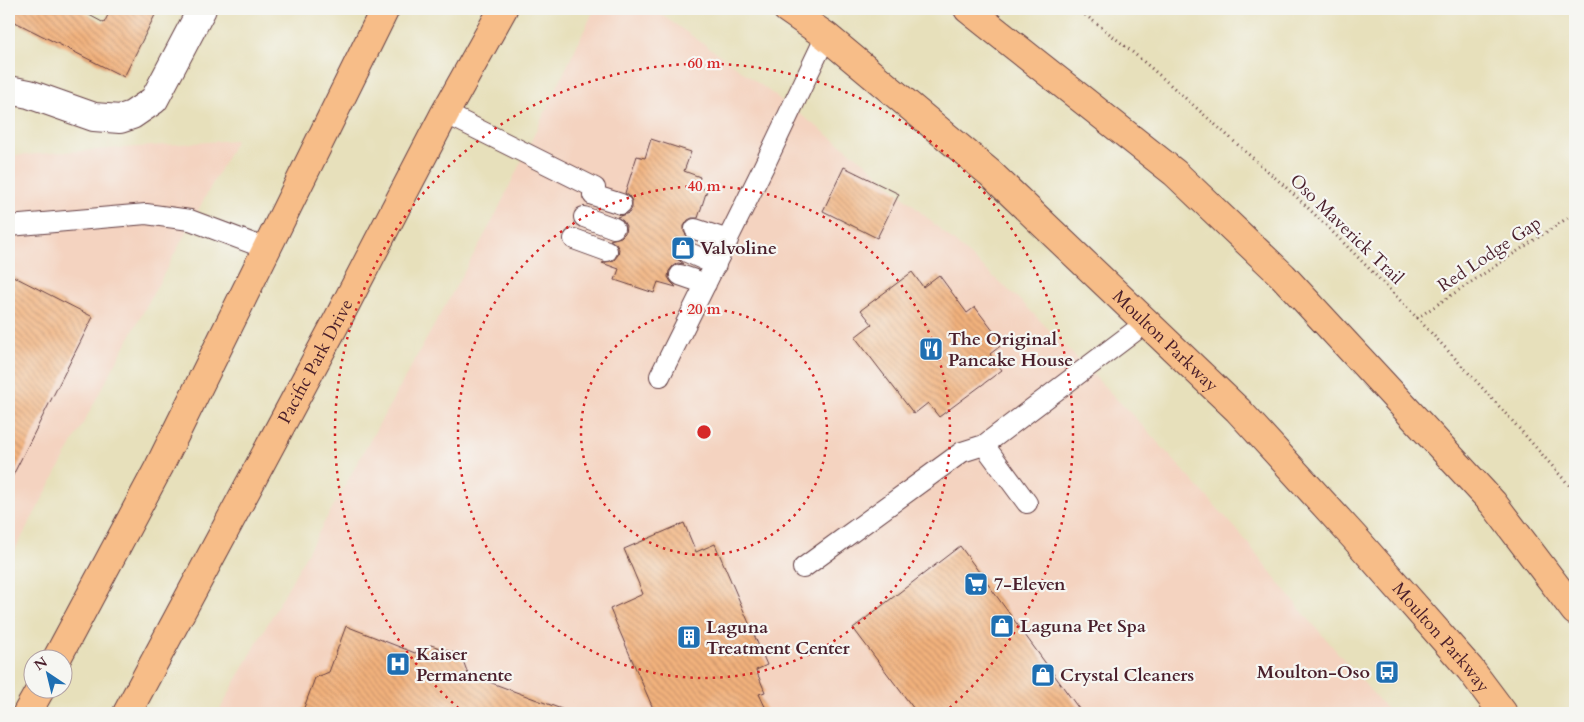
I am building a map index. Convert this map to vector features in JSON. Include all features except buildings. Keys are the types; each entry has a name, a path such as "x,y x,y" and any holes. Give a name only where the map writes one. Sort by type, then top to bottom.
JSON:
{"main road":[{"path":"61,650 159,467 385,9"},
{"name":"Pacific Park Drive","path":"127,713 338,319 445,114 503,9"},
{"name":"Moulton Parkway","path":"787,9 826,36 990,173 1238,410 1354,537 1470,669 1503,713"},
{"path":"968,9 1175,173 1283,276 1493,503 1575,611"},
{"path":"27,713 34,700"}],"street":[{"path":"9,90 29,94 94,117 120,119 132,115 154,100 202,9"}],"lane":[{"path":"660,376 716,265 826,36"},
{"path":"445,114 621,204"},
{"path":"9,226 146,214 190,220 267,249"},
{"path":"584,217 614,228"},
{"path":"695,229 728,240"},
{"path":"574,239 607,250"},
{"path":"688,252 716,265"},
{"path":"680,275 706,284"},
{"path":"803,568 962,452 984,445 1147,322"},
{"path":"984,445 1027,503"}],"path":[{"name":"Oso Maverick Trail","path":"1077,9 1101,26 1189,101 1305,205 1489,393 1575,492"},
{"name":"Red Lodge Gap","path":"1417,318 1575,212"}],"shaded area":[{"path":"653,9 727,60 863,161 1022,302 1142,425 1239,532 1300,609 1390,713 218,713 494,218 594,10"},
{"path":"236,140 9,561 9,156"}],"place":[{"name":"Valvoline","path":"683,248"},
{"name":"The Original Pancake House","path":"931,349"},
{"name":"7-Eleven","path":"976,584"},
{"name":"Laguna Pet Spa","path":"1002,626"},
{"name":"Laguna Treatment Center","path":"689,637"},
{"name":"Kaiser Permanente","path":"398,664"},
{"name":"Moulton-Oso","path":"1387,672"},
{"name":"Crystal Cleaners","path":"1043,675"}]}
